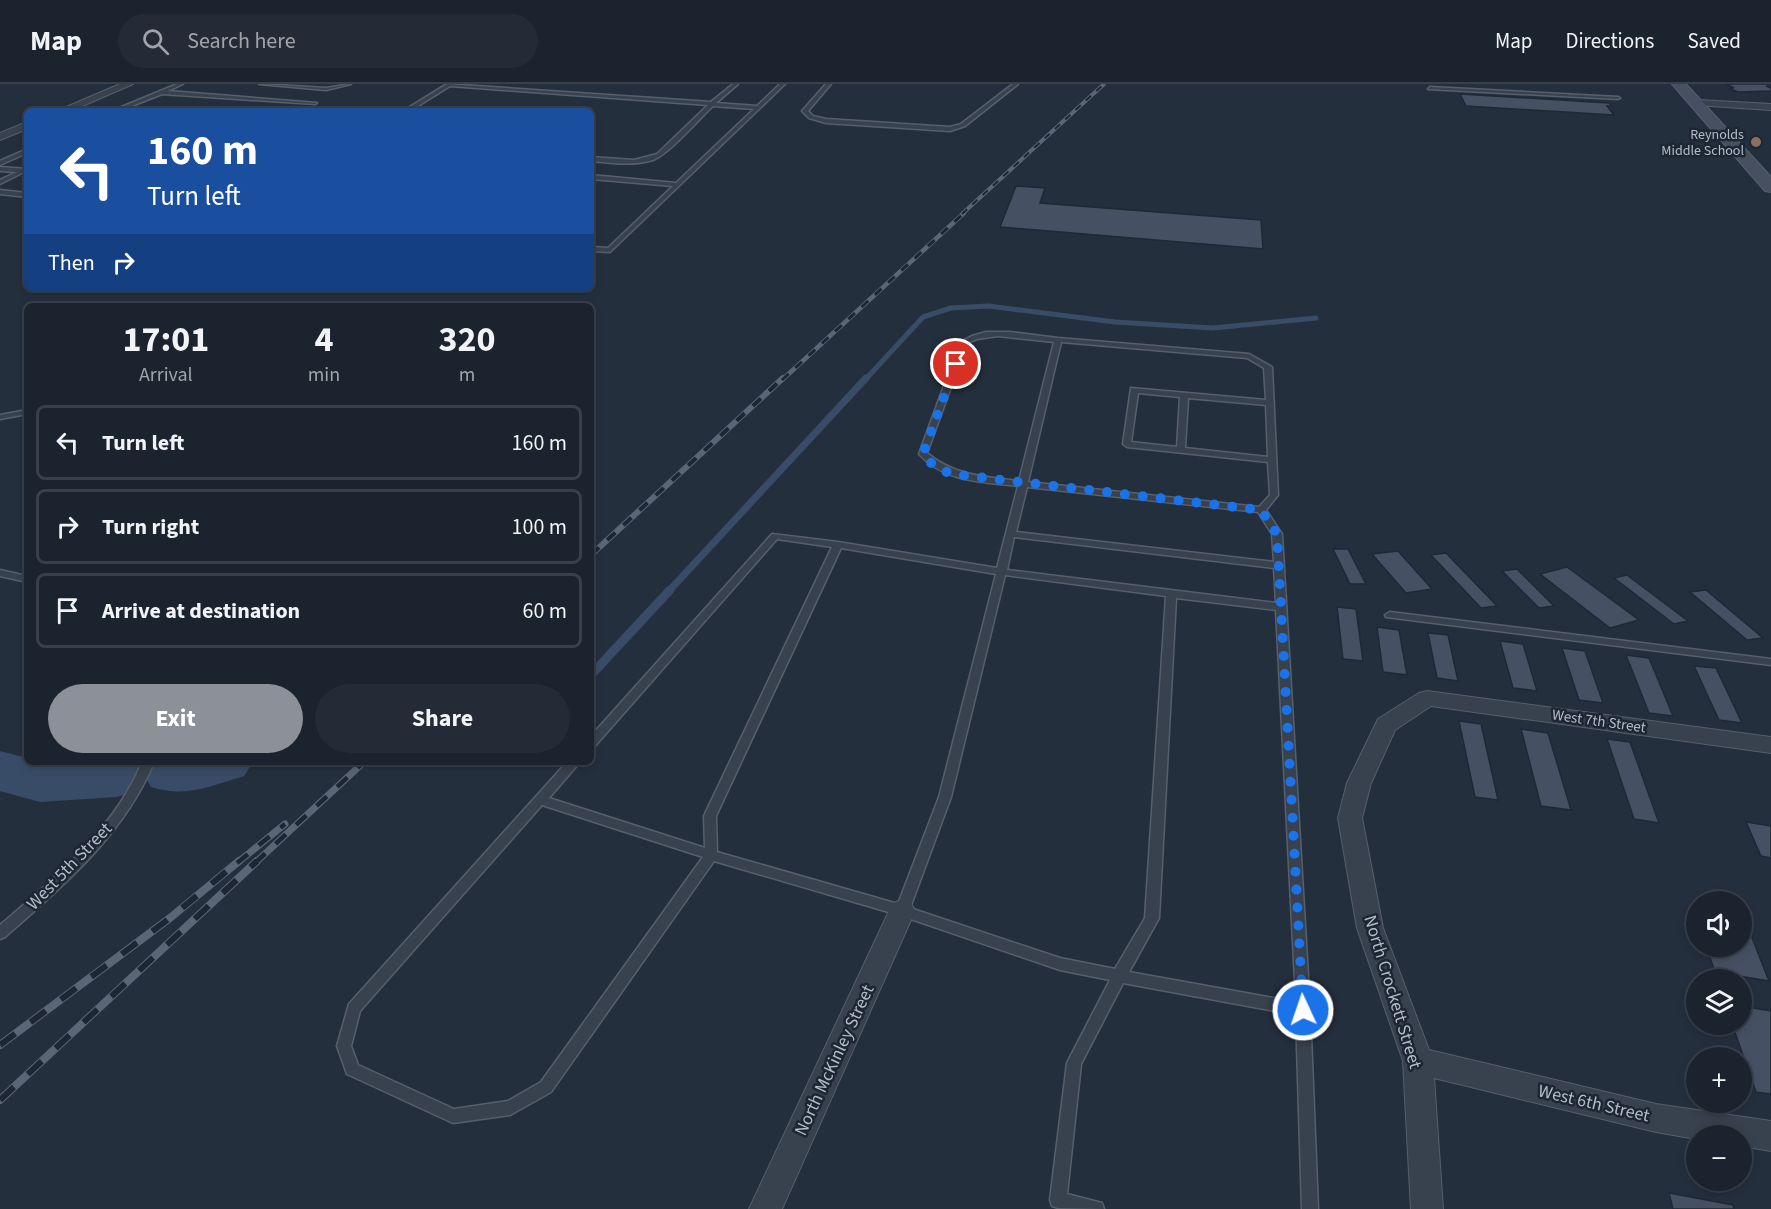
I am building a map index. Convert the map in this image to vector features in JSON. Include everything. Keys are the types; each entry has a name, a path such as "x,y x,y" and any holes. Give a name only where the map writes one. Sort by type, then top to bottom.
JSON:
{"street":[{"path":"69,108 128,84"},
{"path":"1679,84 1771,187"},
{"path":"1698,103 1771,107"},
{"path":"0,136 24,128"},
{"name":"West 7th Street","path":"1427,698 1771,745"},
{"name":"North Crockett Street","path":"1427,698 1386,725 1359,783 1350,818 1370,928 1418,1061 1428,1209"},
{"name":"North McKinley Street","path":"765,1209 902,910"},
{"name":"West 6th Street","path":"1418,1061 1656,1119 1771,1136"}],"lane":[{"path":"122,108 181,84"},
{"path":"261,84 326,90 349,84"},
{"path":"434,84 758,108"},
{"path":"594,159 629,162 651,159 659,155 736,84"},
{"path":"594,249 610,250 783,84"},
{"path":"829,84 805,111 811,117 826,121 950,129 963,125 1016,84"},
{"path":"411,108 450,85"},
{"path":"1430,88 1618,98"},
{"path":"308,108 326,90"},
{"path":"161,92 315,103"},
{"path":"0,163 24,152"},
{"path":"0,169 24,171"},
{"path":"0,182 24,172"},
{"path":"594,177 678,185"},
{"path":"0,192 24,195"},
{"path":"991,334 1249,356 1268,367 1274,495 1261,510 951,474 934,466 923,454 964,342 973,336 991,334"},
{"path":"902,910 945,797 1058,340"},
{"path":"1270,403 1134,390 1127,444 1272,460"},
{"path":"1181,450 1184,395"},
{"path":"0,417 24,413"},
{"path":"1261,510 1277,534 1303,1010 1310,1209"},
{"path":"1011,534 1279,566"},
{"path":"594,740 775,536 1002,572 1281,607"},
{"path":"571,765 354,1008 344,1046 352,1070 453,1116 510,1108 546,1087 711,855 710,816 838,545"},
{"path":"0,573 24,578"},
{"path":"1096,1209 1059,1200 1074,1063 1152,918 1171,594"},
{"path":"1390,615 1771,662"},
{"name":"West 5th Street","path":"0,933 83,857 142,782 147,765"},
{"path":"540,800 711,855 902,910 1060,964 1303,1010"}],"building":[{"path":"1726,84 1771,84 1771,86 1766,86 1771,88 1771,91 1738,92 1728,88 1734,88"},
{"path":"1460,94 1609,103 1612,106 1607,106 1614,115 1466,106"},
{"path":"1016,186 1045,188 1040,203 1261,220 1263,249 1000,227"},
{"path":"1333,549 1348,549 1366,584 1350,584"},
{"path":"1398,551 1432,589 1406,593 1372,554"},
{"path":"1446,553 1497,606 1481,608 1431,555"},
{"path":"1567,567 1639,620 1610,628 1540,574"},
{"path":"1517,569 1554,606 1539,608 1502,571"},
{"path":"1627,575 1688,621 1674,624 1614,578"},
{"path":"1706,590 1763,638 1747,640 1690,592"},
{"path":"1337,607 1356,609 1363,661 1343,659"},
{"path":"1377,627 1399,630 1407,675 1383,672"},
{"path":"1428,633 1448,635 1458,681 1437,678"},
{"path":"1500,641 1523,644 1537,691 1513,688"},
{"path":"1562,648 1585,651 1603,703 1579,700"},
{"path":"1626,655 1649,658 1673,716 1649,713"},
{"path":"1694,666 1716,668 1742,723 1719,720"},
{"path":"1459,721 1481,724 1498,800 1475,797"},
{"path":"1521,729 1548,733 1571,810 1541,806"},
{"path":"1607,739 1630,742 1659,823 1634,819"},
{"path":"1746,822 1771,826 1771,858 1761,856"},
{"path":"1752,938 1769,981 1752,978 1752,969 1714,969 1710,957 1752,957"},
{"path":"1752,1008 1771,1011 1771,1094 1756,1092 1752,1081 1752,1047 1740,1047 1736,1035 1752,1035"},
{"path":"1669,1193 1733,1205 1734,1209 1673,1209"}],"waterway":[{"path":"865,380 923,317 951,308 988,306 1115,322 1213,328 1316,318"},
{"path":"668,592 866,378"},
{"path":"594,672 670,590"},
{"path":"171,773 192,771 214,765"},
{"path":"0,771 40,782 117,777"}],"railway":[{"path":"962,214 1104,84"},
{"path":"782,380 964,213"},
{"path":"594,552 783,378"},
{"path":"255,863 361,765"},
{"path":"237,863 285,824"},
{"path":"0,1045 170,918 239,861"},
{"path":"0,1100 257,861"}],"place":[{"name":"Reynolds Middle School","path":"1756,142"}],"route":[{"path":"956,364 923,454 934,466 951,474 1023,484 1261,510 1277,534 1303,1010"}]}
